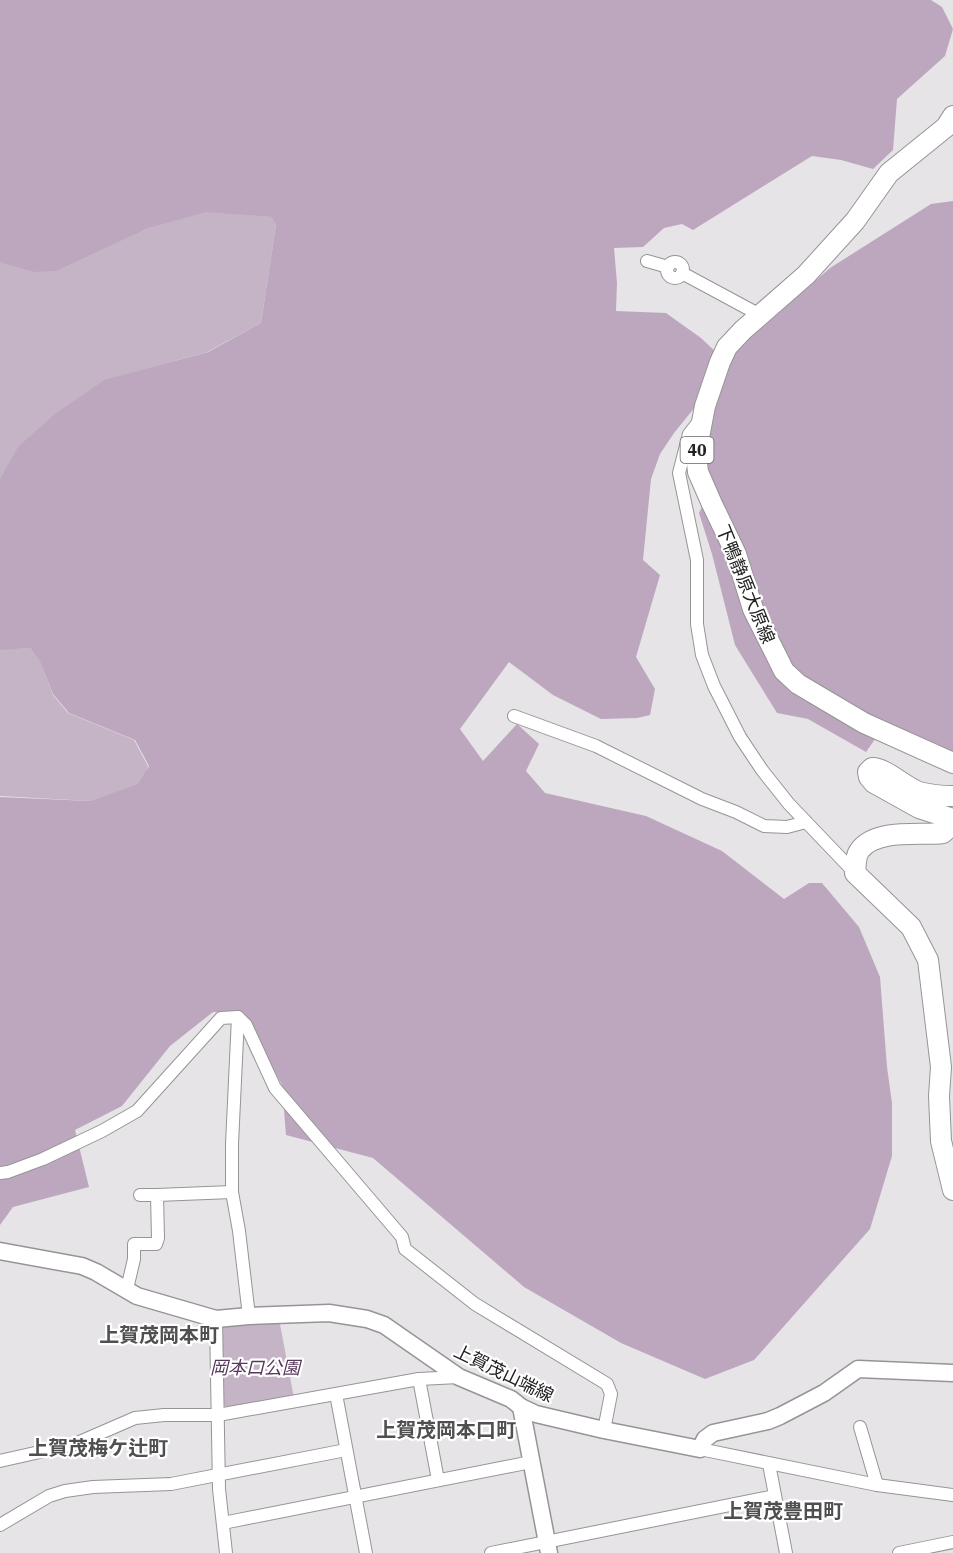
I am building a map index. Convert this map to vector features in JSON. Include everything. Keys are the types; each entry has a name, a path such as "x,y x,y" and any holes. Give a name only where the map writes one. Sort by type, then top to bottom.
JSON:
{"main road":[{"name":"下鴨静原大原線","path":"951,124 889,173 855,221 806,276 727,347 703,414 697,452 698,472 736,554 753,609 784,671 798,684 864,723 953,763"},
{"path":"953,796 919,792 882,770 872,768 868,772 874,783 919,807 950,818 951,825 943,833 901,834 880,838 861,849 857,857 855,873 910,927 928,960 947,1068 939,1096 941,1141 953,1190"},
{"name":"上賀茂山端線","path":"0,1251 82,1266 137,1296 216,1319 329,1313 367,1319 384,1325 459,1377 511,1399 536,1414 700,1449"},
{"path":"700,1449 705,1439 713,1433 768,1421 780,1416 824,1393 858,1369 953,1373"},
{"path":"521,1407 548,1547"}],"street":[{"path":"646,261 668,267 674,262 678,263 683,269 682,273 760,315"},
{"path":"703,414 688,434 680,473 697,560 697,624 702,655 714,686 740,737 762,771 806,822 855,873"},
{"path":"514,716 596,746 702,799 764,826 788,827 806,822"},
{"path":"0,1173 43,1159 102,1131 137,1111 221,1018 238,1017 246,1025 275,1088 402,1238 405,1248 475,1304 607,1384 611,1394 604,1430"},
{"path":"238,1017 232,1192 249,1316"},
{"path":"140,1195 232,1192"},
{"path":"127,1289 134,1259 134,1244 156,1244 158,1238 158,1194"},
{"path":"216,1319 219,1475 226,1553"},
{"path":"0,1461 75,1444 135,1418 164,1414 218,1415 419,1378 459,1377"},
{"path":"419,1378 438,1480"},
{"path":"336,1394 366,1553"},
{"path":"860,1427 877,1485"},
{"path":"700,1449 877,1485 953,1495"},
{"path":"0,1525 49,1496 65,1491 93,1487 171,1484 346,1450"},
{"path":"223,1523 531,1462"},
{"path":"769,1464 786,1553"},
{"path":"491,1553 548,1547 775,1496"},
{"path":"899,1553 953,1542"}],"green space":[{"path":"206,211 273,217 276,225 261,323 207,352 103,381 57,413 0,479 0,262 32,272 146,229"},
{"path":"30,648 40,660 53,695 68,713 134,740 148,766 145,776 138,785 90,801 0,796 0,649"},
{"name":"岡本口公園","path":"279,1319 294,1398 230,1409 223,1405 221,1322"}],"shaded area":[{"path":"0,0 931,0 942,7 953,29 945,56 897,99 893,150 873,169 841,160 812,156 693,230 682,224 664,228 643,247 614,248 617,283 616,311 666,313 701,338 720,356 716,381 660,454 651,479 643,560 660,575 636,657 655,689 650,715 637,718 601,719 553,695 509,662 460,729 483,761 517,724 539,744 526,771 545,793 646,816 722,851 784,899 809,883 822,883 859,927 880,977 892,1103 892,1156 870,1229 754,1360 705,1379 621,1343 524,1287 373,1158 286,1135 282,1085 244,1013 213,1012 170,1046 122,1106 75,1130 89,1187 13,1207 0,1225 0,797 90,801 138,784 149,766 135,740 69,713 53,694 40,661 30,648 0,650 0,479 18,447 56,413 104,380 208,352 261,323 276,225 272,217 206,212 146,229 56,271 32,272 0,262"},
{"path":"953,201 953,754 885,725 866,752 808,719 777,713 735,645 699,513 712,486 704,453 707,427 740,338 759,330 830,268 931,204"}],"district":[{"name":"上賀茂岡本町","path":"159,1334"},
{"name":"上賀茂岡本口町","path":"446,1429"},
{"name":"上賀茂梅ケ辻町","path":"98,1447"},
{"name":"上賀茂豊田町","path":"783,1510"}]}
